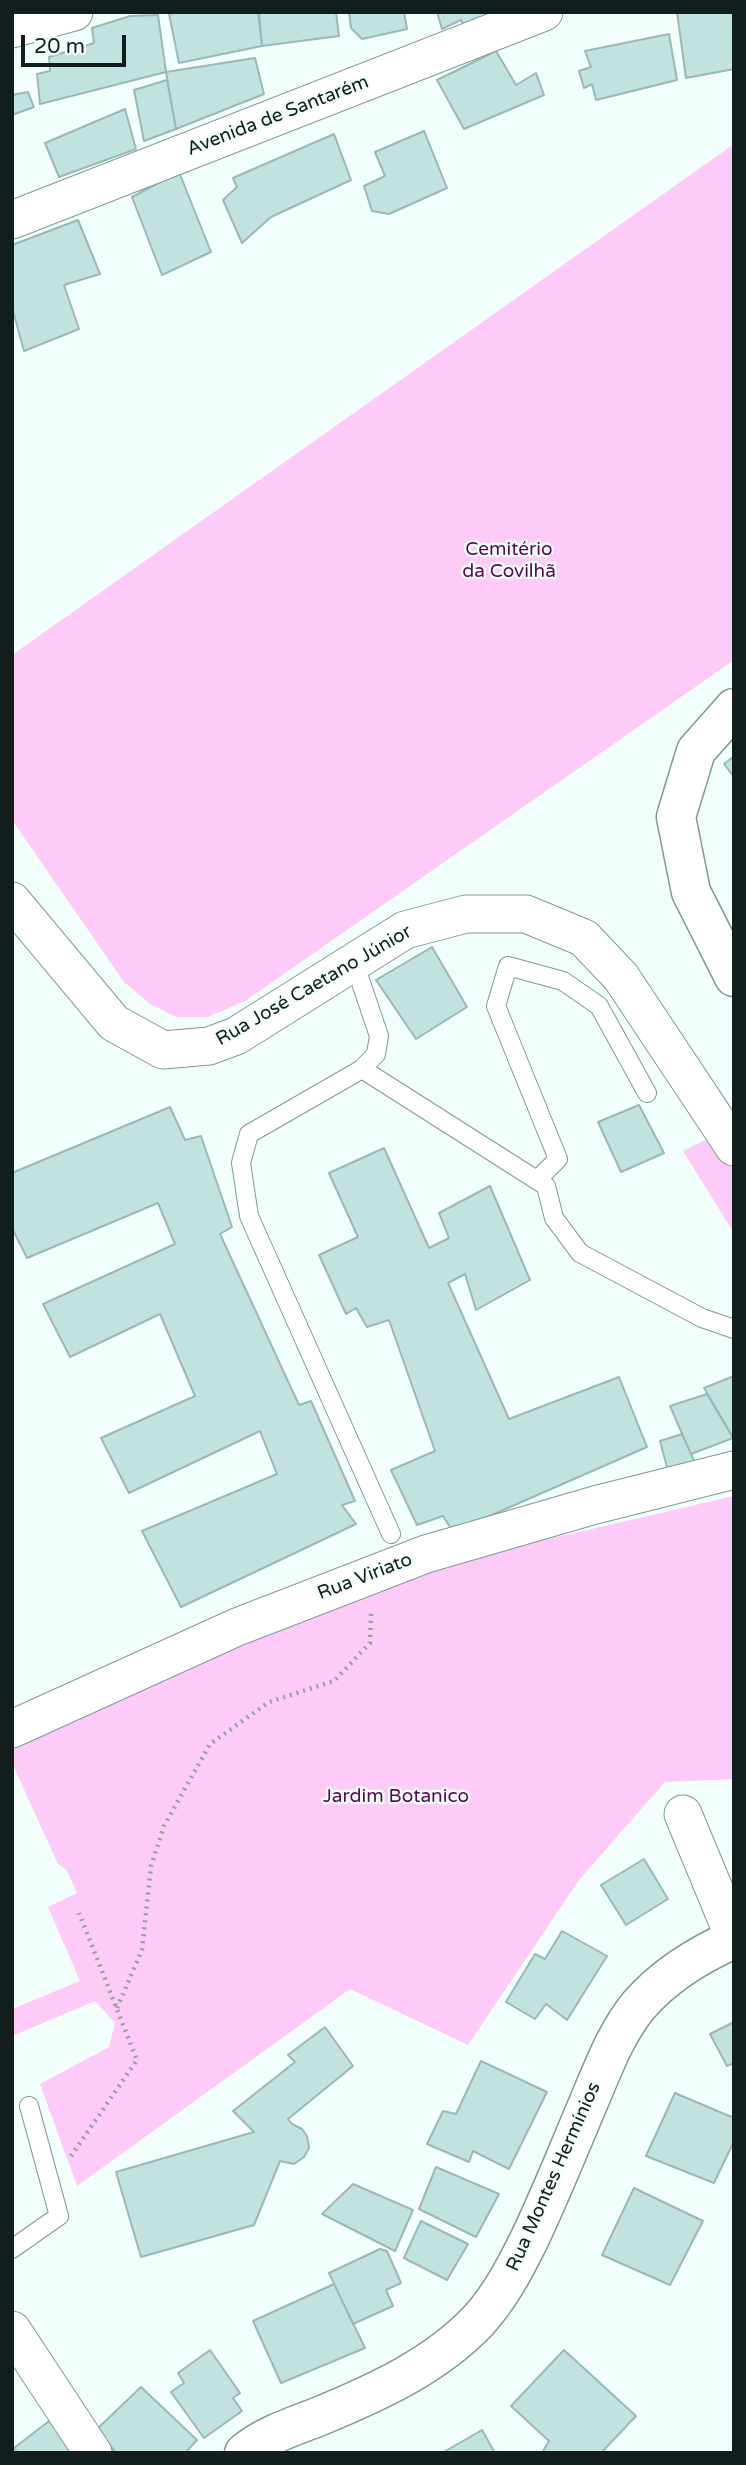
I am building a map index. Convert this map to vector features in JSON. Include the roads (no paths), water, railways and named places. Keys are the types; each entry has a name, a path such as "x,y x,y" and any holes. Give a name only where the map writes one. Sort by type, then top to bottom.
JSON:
{"main road":[{"path":"734,708 696,751 676,817 691,892 734,977"},
{"name":"Rua Montes Hermínios","path":"244,2453 276,2434 362,2398 417,2370 478,2321 498,2295 528,2242 616,2039 640,2005 671,1974 702,1953 734,1938"}],"street":[{"path":"12,29 74,12"},
{"name":"Avenida de Santarém","path":"12,220 544,12"},
{"name":"Rua José Caetano Júnior","path":"12,901 114,1023 163,1050 209,1046 236,1036 405,930 466,914 526,914 584,938 621,977 734,1147"},
{"name":"Rua Viriato","path":"12,1729 237,1627 372,1574 439,1550 595,1505 734,1470"},
{"path":"683,1814 734,1938"},
{"path":"12,2330 93,2453"}],"lane":[{"path":"354,962 379,1036 376,1054 362,1069 249,1134 241,1163 249,1216 391,1534"},
{"path":"537,1180 558,1159 496,1006 508,966 563,981 599,1006 647,1093"},
{"path":"362,1069 547,1186 554,1218 580,1253 702,1318 734,1329"},
{"path":"12,2249 58,2216 29,2106"}],"park label":[{"name":"Cemitério da Covilhã","path":"509,561"},
{"name":"Jardim Botanico","path":"396,1797"}]}
